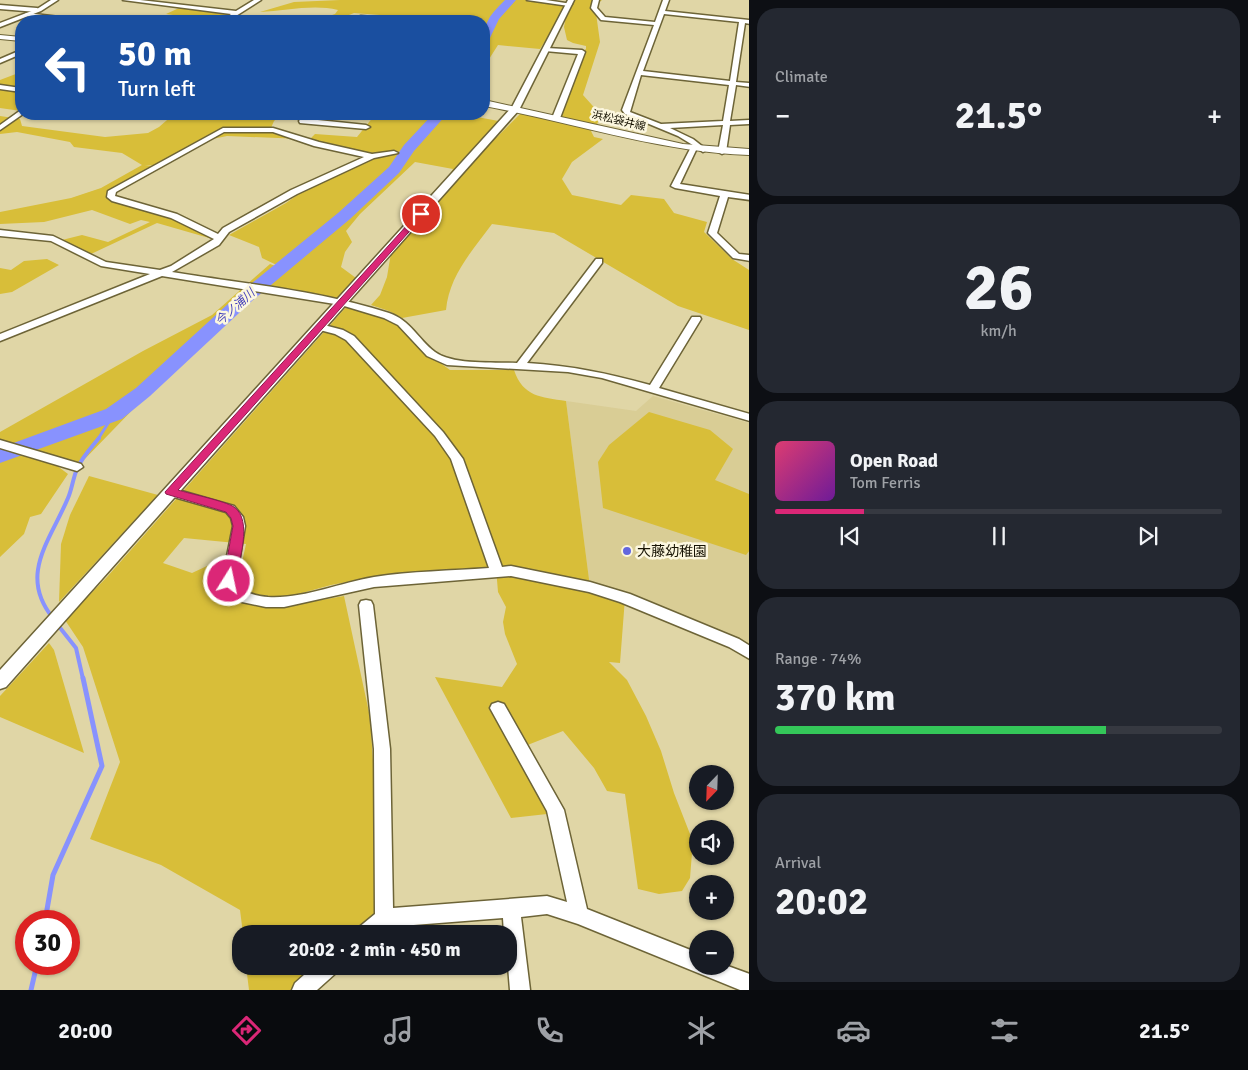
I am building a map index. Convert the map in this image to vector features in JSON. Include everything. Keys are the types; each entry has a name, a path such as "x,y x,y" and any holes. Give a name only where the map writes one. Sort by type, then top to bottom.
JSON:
{"main road":[{"path":"0,36 15,38"},
{"name":"浜松袋井線","path":"490,104 516,108 698,149 722,152 749,152"}],"street":[{"path":"32,15 55,0"},
{"path":"126,0 237,13"},
{"path":"234,15 258,0"},
{"path":"0,682 516,108 570,2 530,0"},
{"path":"596,0 594,8 603,19 658,24"},
{"path":"666,0 625,110 627,113 657,127 688,138 700,145 675,186 749,198"},
{"path":"0,7 39,10"},
{"path":"662,12 746,22 732,83 722,152"},
{"path":"0,25 15,19"},
{"path":"546,50 582,52 556,118"},
{"path":"0,61 15,55"},
{"path":"639,74 749,85"},
{"path":"0,87 15,89"},
{"path":"0,128 15,117"},
{"path":"304,120 366,127"},
{"path":"337,124 340,120"},
{"path":"657,127 749,122"},
{"path":"220,238 174,216 110,197 112,191 223,130 273,130 318,144 372,156 394,154"},
{"path":"0,338 174,268 216,243 226,230 294,192 372,156"},
{"path":"725,194 712,233 736,256 749,258"},
{"path":"0,233 53,240 104,264 342,302 388,316 402,323 430,354 447,362 574,370 603,375 749,418"},
{"path":"520,366 598,261"},
{"path":"653,389 696,319"},
{"path":"320,327 339,332 350,338 439,434 457,460 498,572"},
{"path":"0,444 77,467"},
{"path":"170,492 230,509 237,517 239,526 229,581 232,589 242,597 266,602 284,602 374,582 511,571 590,587 625,598 734,643 749,654"},
{"path":"366,605 382,749 384,918"},
{"path":"498,708 554,810 579,915"},
{"path":"376,925 384,918 511,910 547,905 579,915 689,959"},
{"path":"511,910 520,990"},
{"path":"302,990 319,975"},
{"path":"726,975 749,984"}],"shaded area":[{"path":"340,0 531,0 569,4 572,0 602,0 595,6 600,42 583,95 600,114 597,125 591,131 594,137 603,139 572,162 562,179 572,195 621,205 631,195 664,199 674,213 707,222 704,232 732,259 749,270 749,330 678,306 554,233 492,224 469,254 457,275 448,298 446,310 402,318 371,305 380,295 387,277 392,247 441,192 453,169 415,162 360,214 346,231 352,242 345,252 341,267 356,278 352,291 346,289 336,300 260,286 145,397 77,467 48,459 68,474 41,514 30,517 24,534 0,557 0,432 143,351 212,315 270,264 287,270 262,258 259,247 229,235 286,203 316,182 369,157 395,154 372,156 308,141 315,134 357,137 371,120 490,119 504,122 458,165 497,137 524,110 556,118 582,52 586,49 586,46 567,40 564,27 568,6 540,49 498,45 490,58 490,15 380,15 354,13 349,15 332,15 338,10 328,8 260,12 294,2"},
{"path":"179,8 237,15 173,15 166,14"},
{"path":"15,74 15,110 0,108 0,80"},
{"path":"0,116 20,120 22,126 105,137 148,133 167,120 275,120 271,128 302,139 227,136 198,142 157,166 145,165 155,167 114,190 105,198 111,194 111,197 177,217 216,240 157,223 91,254 62,240 82,235 108,242 150,222 141,220 130,224 92,210 44,222 0,224 0,212 71,198 101,188 142,165 122,153 74,147 70,142 17,132 0,134"},
{"path":"47,259 59,265 12,292 0,294 0,268 11,270 24,261"},
{"path":"347,306 396,320 413,343 450,370 514,370 522,386 528,391 541,397 566,401 590,587 625,598 620,663 609,662 627,680 646,716 661,751 674,793 689,831 689,865 691,865 689,880 682,891 659,894 638,889 625,794 607,791 594,768 563,731 520,748 547,814 511,818 435,677 502,687 517,664 505,634 503,622 506,607 498,592 496,568 395,573 331,585 284,598 254,594 237,585 246,544 184,538 163,563 192,573 222,559 225,596 276,608 344,596 370,717 384,918 376,925 242,925 240,910 161,865 90,839 120,762 83,647 65,620 107,577"},
{"path":"653,396 749,423 749,655 590,587 566,401 636,411"},
{"path":"649,412 710,430 733,449 715,480 749,494 749,551 746,555 603,508 598,462 609,445"},
{"path":"89,476 158,495 59,602 61,544 70,515"},
{"path":"49,643 54,650 84,753 0,717 0,696"},
{"path":"247,975 319,975 302,990 249,990"}],"waterway":[{"name":"今ノ浦川","path":"490,27 494,18 511,0"},
{"name":"今ノ浦川","path":"0,456 114,414 143,392 247,296 344,216 394,170 409,148 435,120"},
{"path":"98,439 114,414"},
{"path":"53,618 43,602 38,587 38,572 41,558 71,491 79,465 99,438"},
{"path":"57,624 76,648 83,679"},
{"path":"47,910 53,875 102,766 83,678"},
{"path":"31,990 34,975"}],"place":[{"name":"大藤幼稚園","path":"627,551"}],"route":[{"path":"229,581 239,526 237,517 230,509 170,492 286,366 421,214"}]}
